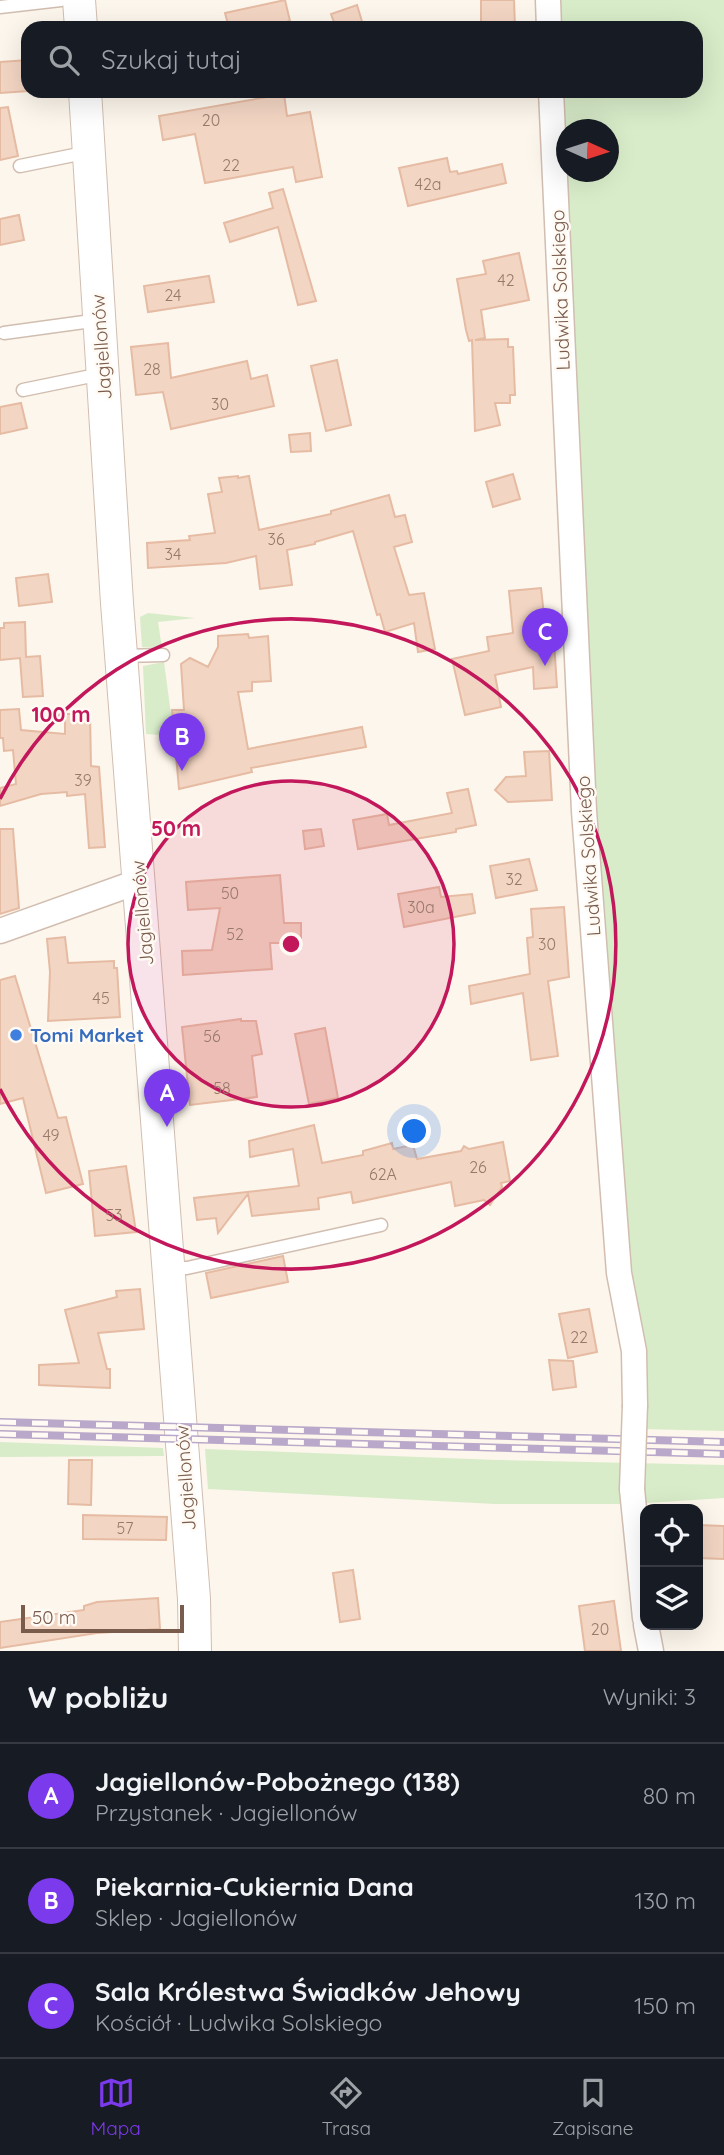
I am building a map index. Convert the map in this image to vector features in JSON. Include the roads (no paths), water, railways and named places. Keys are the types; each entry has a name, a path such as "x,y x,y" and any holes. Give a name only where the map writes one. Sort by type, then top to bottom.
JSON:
{"street":[{"path":"79,0 80,21"},
{"path":"548,0 549,21"},
{"name":"Jagiellonów","path":"85,98 121,656 194,1599 195,1651"},
{"name":"Ludwika Solskiego","path":"551,98 584,811 618,1273 634,1351 632,1489 640,1568"},
{"path":"0,930 140,881"},
{"path":"647,1630 650,1651"}],"lane":[{"path":"0,7 61,0"},
{"path":"20,166 89,152"},
{"path":"4,333 100,320"},
{"path":"23,390 103,374"},
{"path":"121,656 163,655"},
{"path":"169,1268 187,1268 381,1225"}],"railway":[{"path":"0,1422 724,1442"},
{"path":"0,1434 724,1454"}],"place":[{"name":"Sala Królestwa Świadków Jehowy","path":"545,666"},
{"name":"Piekarnia-Cukiernia Dana","path":"182,771"},
{"name":"Tomi Market","path":"16,1035"},
{"name":"Jagiellonów-Pobożnego (138)","path":"167,1127"}]}
